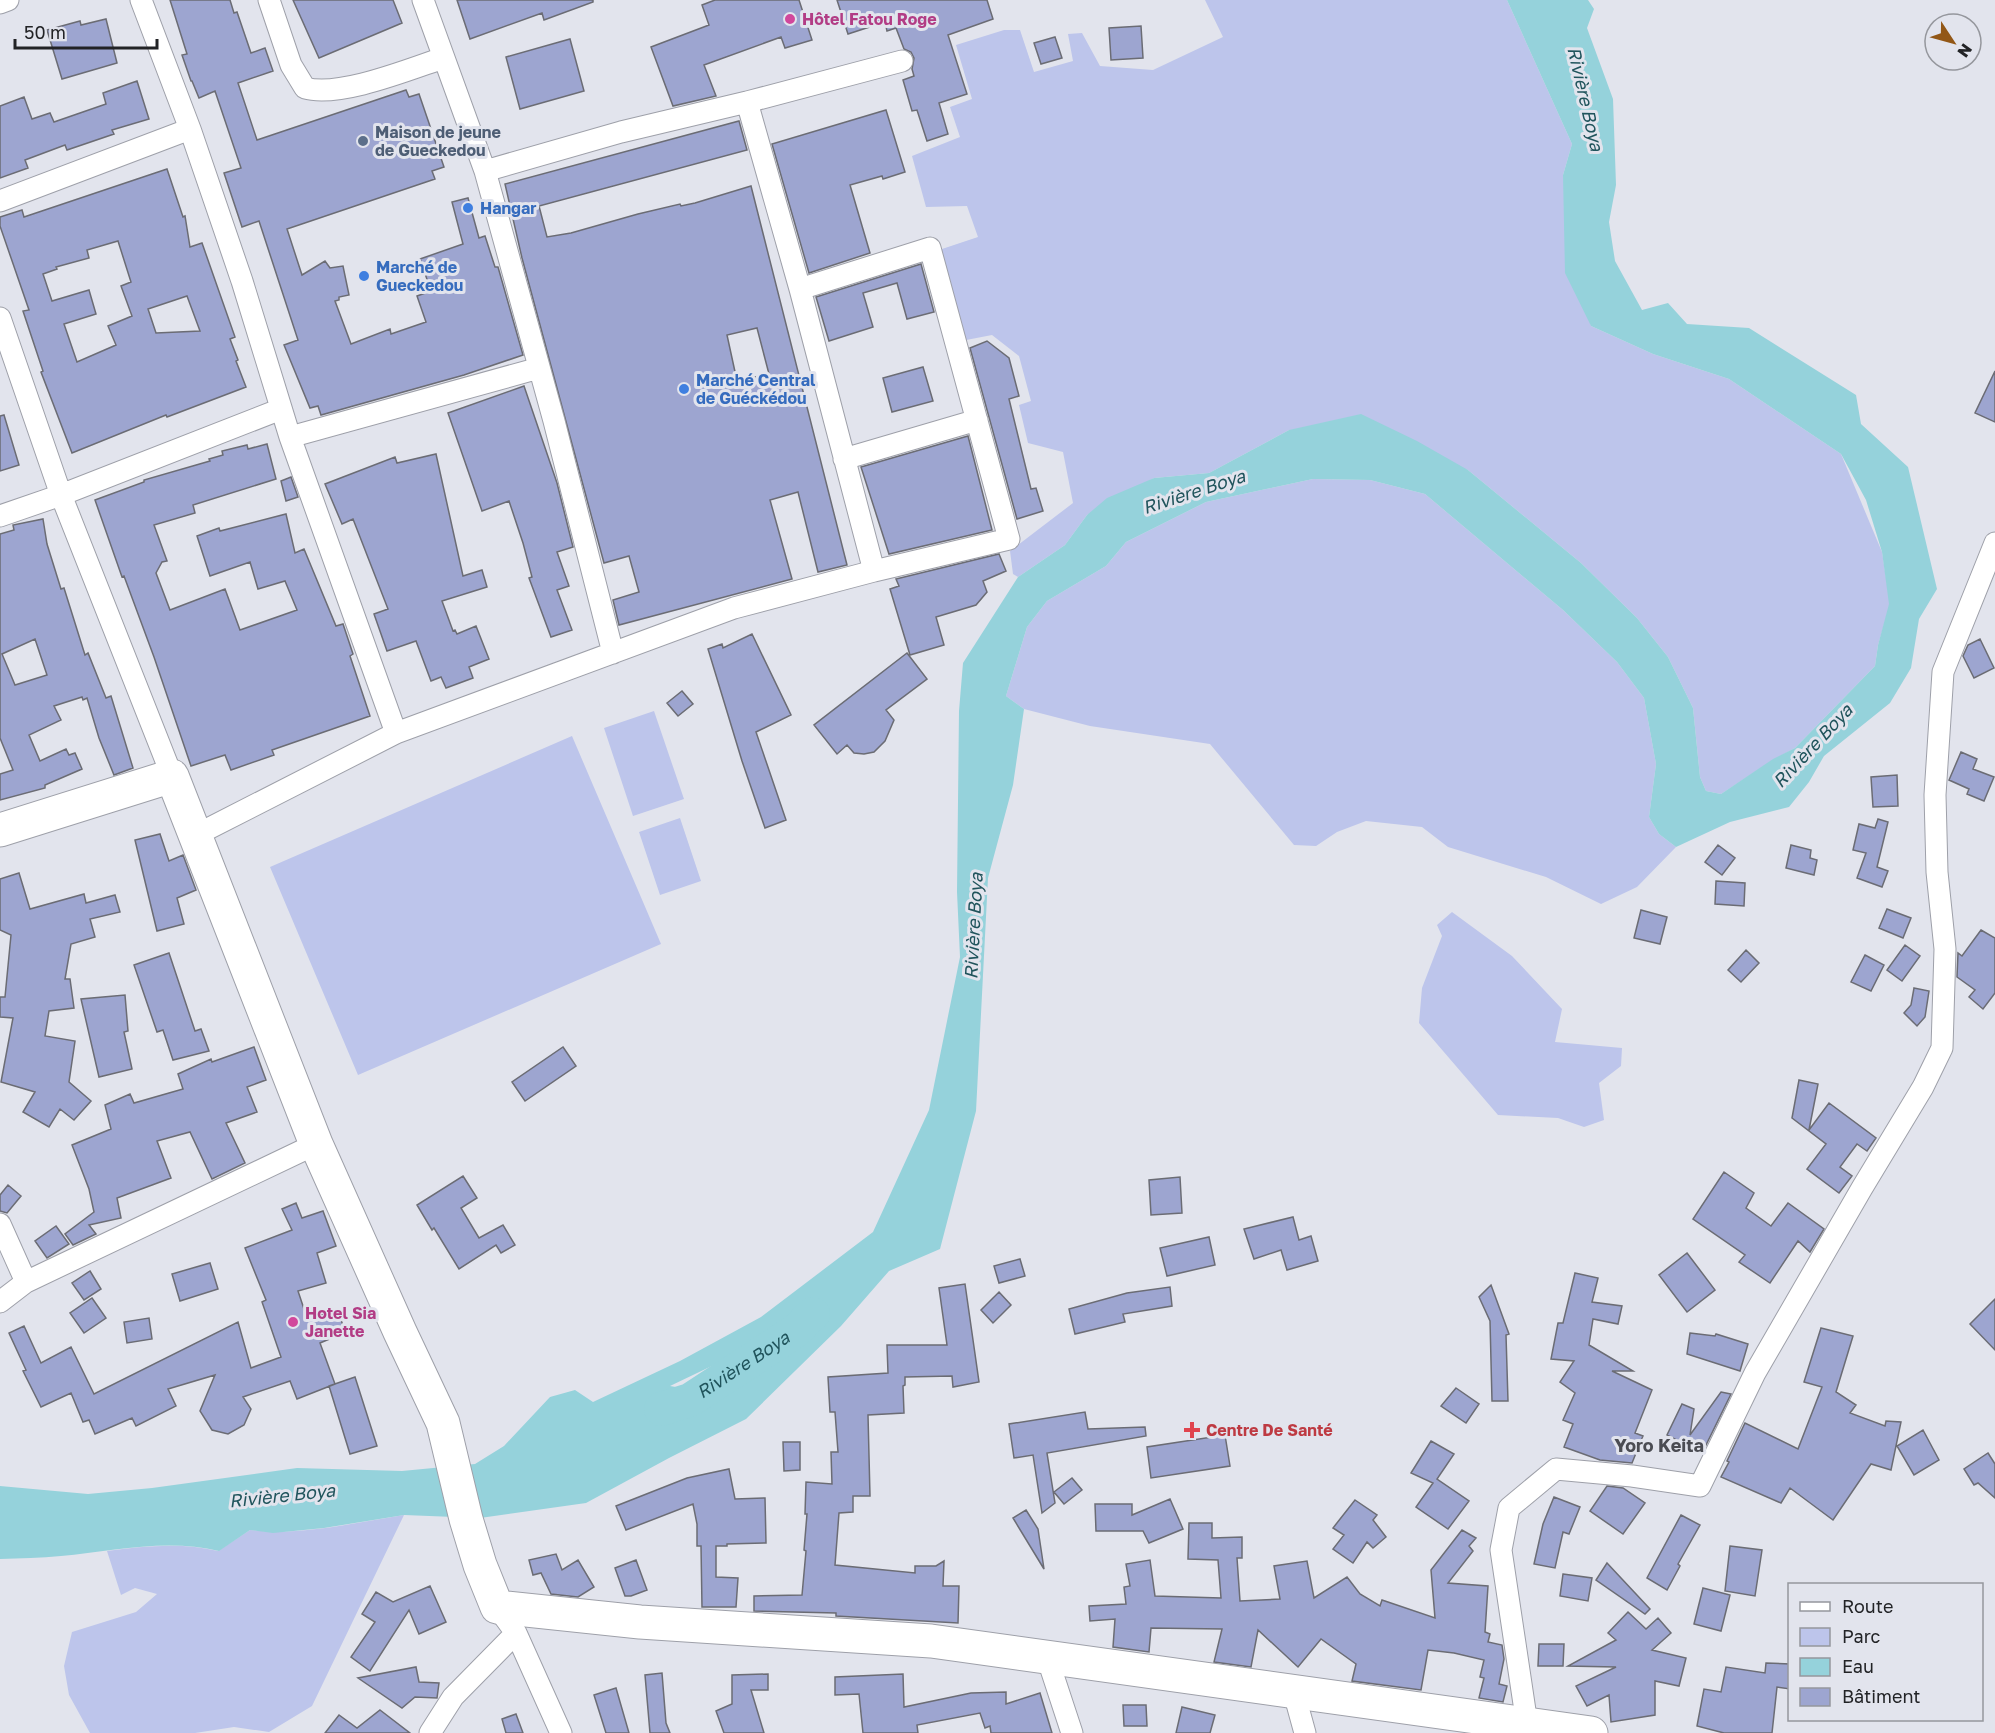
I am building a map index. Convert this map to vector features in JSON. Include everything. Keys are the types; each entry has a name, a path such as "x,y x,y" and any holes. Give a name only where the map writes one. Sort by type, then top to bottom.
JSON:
{"highway":[{"path":"0,830 172,776 316,1144 443,1423 466,1519 480,1565 497,1607 640,1622 931,1641 1529,1729 1591,1733"}],"street":[{"path":"0,3 8,0"},
{"path":"141,0 190,129 242,281 290,436 396,733"},
{"path":"269,0 291,65 305,88 315,91 340,88 395,75 443,58"},
{"path":"423,0 485,171 613,653"},
{"path":"485,171 621,132 902,61"},
{"path":"747,102 800,290 874,571"},
{"path":"0,201 190,129"},
{"path":"196,835 396,733 734,608 874,571 1009,539 930,248 800,290"},
{"path":"0,318 61,495 172,776"},
{"path":"290,436 539,368"},
{"path":"0,516 61,495 281,409"},
{"path":"844,459 977,420"},
{"path":"1529,1729 1501,1550 1509,1508 1556,1469 1632,1476 1700,1486 1755,1373 1923,1087 1942,1048 1945,949 1937,872 1935,795 1943,672 1995,543"},
{"path":"0,1302 26,1282 316,1144"},
{"path":"0,1224 26,1282"},
{"path":"497,1607 516,1633 561,1733"},
{"path":"430,1733 453,1697 516,1633"},
{"path":"1047,1657 1072,1733"},
{"path":"1294,1693 1305,1733"}],"green space":[{"path":"1205,0 1507,0 1572,144 1563,175 1591,326 1653,354 1729,379 1841,454 1882,552 1890,604 1878,645 1875,666 1795,748 1721,794 1706,791 1700,777 1693,708 1668,657 1637,618 1581,563 1468,470 1289,430 1209,473 1154,478 1087,515 1065,545 1018,577 1013,574 1010,551 1073,503 1063,452 1028,443 1019,405 1031,401 1019,356 992,335 961,341 939,250 978,237 967,206 926,207 912,156 960,137 950,107 972,99 956,45 1004,30 1020,30 1034,72 1073,61 1068,34 1082,33 1100,66 1153,70 1223,37"},
{"path":"1313,479 1370,480 1425,494 1563,610 1617,662 1644,698 1656,764 1649,817 1659,834 1676,847 1637,887 1601,904 1546,877 1448,847 1422,827 1366,821 1337,832 1316,846 1294,845 1210,744 1090,726 1024,709 1006,696 1027,627 1047,601 1106,566 1126,542 1206,502"},
{"path":"654,711 684,799 633,816 604,728"},
{"path":"572,736 661,944 358,1075 270,867"},
{"path":"680,818 701,881 660,895 639,832"},
{"path":"1452,912 1512,956 1562,1009 1555,1042 1622,1048 1621,1066 1599,1083 1604,1120 1584,1127 1558,1118 1498,1115 1419,1023 1422,988 1442,936 1437,925"},
{"path":"404,1515 312,1706 269,1732 234,1727 195,1733 90,1733 69,1695 64,1666 72,1632 136,1612 157,1594 135,1588 121,1595 107,1551 149,1546 191,1546 218,1551 250,1530 308,1530"}],"water":[{"path":"1507,0 1588,0 1594,9 1587,28 1613,99 1616,185 1609,222 1615,261 1642,310 1668,303 1687,324 1749,328 1856,395 1861,424 1908,467 1937,589 1919,619 1911,668 1890,703 1824,756 1809,782 1789,807 1730,822 1676,847 1659,834 1649,817 1656,764 1644,698 1617,662 1563,610 1425,494 1370,480 1313,479 1206,502 1126,542 1106,566 1047,601 1027,627 1006,696 1024,709 1013,785 988,878 976,1111 940,1249 889,1271 841,1326 746,1419 586,1503 480,1518 404,1515 324,1528 273,1533 250,1530 219,1551 200,1547 160,1546 53,1557 0,1559 0,1486 88,1494 152,1488 297,1468 402,1471 475,1464 504,1446 550,1397 575,1390 593,1402 680,1361 761,1317 873,1232 929,1110 960,957 957,892 959,711 963,663 1018,577 1065,545 1087,515 1107,498 1154,478 1209,473 1289,430 1361,414 1417,441 1468,470 1581,563 1637,618 1668,657 1693,708 1700,777 1706,791 1721,794 1773,759 1795,748 1875,666 1889,604 1882,552 1866,500 1841,454 1729,379 1653,354 1591,326 1565,273 1563,175 1572,144","holes":["768,1339 775,1340 776,1344 729,1391 710,1393 670,1386"]}],"building":[{"path":"170,0 230,0 234,13 237,12 251,53 265,48 273,71 238,83 257,140 406,90 409,97 419,94 444,167 432,171 435,179 287,229 302,275 325,261 330,268 343,266 349,295 339,297 339,300 335,301 351,344 390,329 391,334 426,322 417,296 431,291 420,259 463,244 452,202 468,198 479,238 485,236 495,267 498,267 523,355 464,375 321,415 318,406 310,408 284,345 298,340 259,221 242,227 224,173 241,168 215,91 199,98 182,55 187,54"},
{"path":"293,0 393,0 402,23 319,58"},
{"path":"457,0 593,0 593,2 544,20 542,13 470,39"},
{"path":"715,0 799,0 812,40 785,48 781,37 704,65 716,96 673,106 651,47 709,25 702,5"},
{"path":"837,0 987,0 993,19 948,35 967,94 939,103 948,134 927,141 917,110 912,111 903,80 914,76 912,69 914,58 911,52 904,49 896,28 887,31 885,22 848,34"},
{"path":"106,19 117,63 62,79 47,30 80,21 81,25"},
{"path":"1141,26 1143,58 1111,60 1109,28"},
{"path":"1055,37 1062,58 1041,64 1034,43"},
{"path":"570,39 584,91 520,109 506,57"},
{"path":"137,81 149,119 112,130 114,134 67,150 65,145 25,160 28,168 0,178 0,106 24,97 32,119 50,113 54,122 106,104 103,93"},
{"path":"886,110 905,172 850,185 870,253 809,273 772,144"},
{"path":"739,121 747,150 539,206 547,237 571,233 680,204 681,206 695,203 751,186 847,565 818,572 798,492 770,500 792,579 619,625 613,600 639,592 629,556 604,563 522,258 505,184","holes":["757,328 769,374 737,381 727,335"]},
{"path":"167,169 183,217 185,216 190,247 202,243 235,337 230,339 246,387 167,417 166,415 72,453 41,372 43,371 23,311 29,310 0,226 0,217 22,210 24,217","holes":["118,241 131,282 121,286 132,316 108,326 116,345 77,362 64,324 96,314 89,290 52,301 43,274 57,269 56,267 89,258 87,250","187,296 200,331 156,333 148,309"]},
{"path":"921,264 934,312 907,319 897,283 863,293 873,327 829,341 816,297"},
{"path":"987,341 1009,358 1019,396 1009,399 1031,489 1036,488 1043,511 1017,519 970,348"},
{"path":"923,367 933,401 892,412 883,378"},
{"path":"1995,371 1995,422 1975,413"},
{"path":"524,386 557,483 573,547 557,552 569,586 557,590 572,630 551,637 529,578 532,577 509,501 482,511 448,413"},
{"path":"4,415 19,465 0,471 0,416"},
{"path":"968,436 992,530 889,554 861,467"},
{"path":"267,444 276,479 193,505 195,513 154,525 167,561 162,562 156,573 170,610 225,589 240,630 297,610 285,581 258,589 250,562 210,576 197,536 219,528 220,531 286,514 295,553 304,549 336,626 343,624 353,654 350,656 370,716 272,750 274,755 231,770 225,755 191,766 154,657 124,576 122,577 95,500 144,482 144,480 210,461 209,459 223,455 222,451 247,445 248,449"},
{"path":"436,454 463,576 482,570 487,587 442,601 453,631 455,630 457,634 476,626 489,659 469,667 473,678 446,688 441,677 431,681 416,641 387,651 374,614 388,609 353,519 342,524 325,484 395,457 397,463"},
{"path":"291,477 298,497 286,501 281,481"},
{"path":"43,519 47,544 61,589 64,588 85,655 88,653 106,698 111,696 133,768 114,775 99,738 87,698 83,700 82,697 54,706 61,720 29,735 40,761 66,749 69,755 75,753 82,769 45,785 45,788 0,800 0,774 13,770 0,738 0,534 14,530 13,525","holes":["35,639 47,675 15,685 2,654"]},
{"path":"999,554 1006,571 983,581 987,592 976,605 936,617 944,645 910,655 890,589 899,586 896,579"},
{"path":"752,634 791,715 756,732 786,820 765,828 708,649 722,644 723,648"},
{"path":"1980,639 1994,668 1974,678 1963,656 1968,645"},
{"path":"907,653 927,679 886,710 894,720 885,741 874,752 854,753 847,745 837,754 814,725"},
{"path":"682,691 693,704 678,716 667,703"},
{"path":"1961,752 1977,759 1973,769 1994,777 1984,801 1967,794 1969,789 1949,780"},
{"path":"1897,775 1898,806 1873,807 1871,777"},
{"path":"1878,819 1888,822 1877,867 1888,871 1882,887 1857,878 1866,853 1853,850 1859,824 1875,828"},
{"path":"160,834 169,861 183,855 196,890 177,898 184,924 157,931 135,840"},
{"path":"1718,845 1735,858 1722,875 1705,862"},
{"path":"1791,845 1811,850 1810,858 1817,860 1814,875 1786,868"},
{"path":"19,873 30,909 84,894 86,903 115,895 120,912 90,919 95,937 71,944 65,979 70,979 74,1008 49,1011 45,1036 75,1041 69,1082 91,1101 74,1120 60,1109 49,1127 23,1112 35,1092 1,1082 13,1018 0,1017 0,997 5,997 11,935 0,930 0,879"},
{"path":"1716,881 1745,883 1744,906 1715,904"},
{"path":"1887,909 1911,918 1903,938 1879,928"},
{"path":"1641,910 1667,917 1660,944 1634,938"},
{"path":"1981,930 1995,938 1995,993 1983,1009 1969,997 1975,990 1957,977 1958,953 1962,956"},
{"path":"1905,945 1920,956 1902,981 1887,970"},
{"path":"1746,950 1759,963 1741,982 1728,970"},
{"path":"169,953 195,1031 201,1029 209,1051 173,1060 163,1030 157,1032 134,965"},
{"path":"1865,955 1884,965 1871,991 1851,982"},
{"path":"1914,988 1929,991 1925,1017 1917,1026 1904,1013 1911,1005"},
{"path":"125,995 128,1031 124,1032 132,1069 99,1077 81,999"},
{"path":"254,1047 266,1080 247,1087 257,1112 226,1123 245,1163 212,1179 190,1132 157,1141 171,1178 117,1198 121,1218 89,1225 96,1234 73,1245 65,1234 94,1212 89,1189 72,1145 111,1129 105,1105 130,1094 134,1103 183,1089 178,1074 211,1059 212,1062"},
{"path":"563,1047 576,1066 525,1101 512,1082"},
{"path":"1799,1080 1818,1084 1809,1130 1829,1103 1876,1138 1867,1151 1857,1144 1840,1167 1852,1176 1839,1193 1807,1169 1826,1144 1792,1118"},
{"path":"1724,1172 1754,1193 1746,1208 1771,1226 1788,1203 1824,1229 1810,1252 1798,1241 1770,1283 1739,1262 1745,1255 1693,1219"},
{"path":"463,1176 477,1198 461,1208 479,1238 503,1225 515,1245 501,1253 496,1245 459,1269 417,1205"},
{"path":"1180,1177 1182,1213 1151,1215 1149,1180"},
{"path":"8,1185 21,1196 7,1213 0,1211 0,1195"},
{"path":"296,1203 302,1218 323,1211 336,1246 317,1253 326,1283 298,1291 308,1321 331,1311 337,1311 346,1332 320,1343 335,1384 297,1399 290,1381 243,1397 251,1409 244,1425 228,1434 212,1430 200,1411 215,1375 168,1389 176,1406 136,1426 132,1418 95,1434 89,1420 83,1422 71,1393 41,1407 23,1371 26,1370 9,1333 24,1326 41,1363 71,1347 94,1394 238,1322 251,1368 281,1357 262,1302 266,1300 245,1248 292,1230 282,1209"},
{"path":"1293,1217 1299,1240 1311,1236 1318,1261 1287,1270 1281,1250 1254,1259 1244,1229"},
{"path":"56,1226 69,1244 47,1258 35,1241"},
{"path":"1209,1237 1215,1265 1167,1276 1160,1248"},
{"path":"1687,1253 1715,1290 1687,1312 1659,1275"},
{"path":"1020,1259 1025,1276 999,1283 994,1266"},
{"path":"210,1263 218,1289 180,1301 172,1274"},
{"path":"90,1271 101,1289 84,1300 72,1283"},
{"path":"1575,1273 1598,1278 1592,1302 1622,1306 1618,1324 1593,1319 1589,1345 1633,1371 1612,1371 1652,1390 1635,1433 1643,1436 1632,1463 1600,1460 1564,1447 1573,1424 1563,1420 1575,1393 1560,1382 1574,1361 1551,1359 1558,1323 1563,1323"},
{"path":"965,1284 979,1382 953,1387 952,1376 905,1377 904,1413 868,1415 870,1496 853,1496 853,1512 839,1513 835,1565 915,1573 915,1566 936,1566 944,1561 943,1586 959,1586 958,1623 836,1616 836,1613 754,1611 754,1596 802,1595 806,1551 804,1550 807,1514 805,1514 806,1482 832,1484 831,1452 838,1452 835,1412 830,1412 828,1377 888,1373 887,1345 947,1345 939,1288"},
{"path":"1491,1285 1509,1334 1506,1335 1508,1401 1492,1401 1490,1321 1479,1297"},
{"path":"1170,1287 1172,1306 1123,1314 1125,1322 1075,1334 1069,1309 1127,1293"},
{"path":"999,1292 1011,1305 993,1323 981,1310"},
{"path":"92,1298 106,1318 84,1333 70,1313"},
{"path":"1995,1299 1995,1350 1970,1324"},
{"path":"149,1318 152,1339 127,1343 124,1322"},
{"path":"1821,1328 1853,1336 1836,1392 1856,1405 1850,1413 1885,1426 1886,1421 1901,1422 1891,1470 1871,1464 1833,1520 1790,1488 1781,1503 1721,1477 1745,1423 1798,1449 1822,1387 1804,1382"},
{"path":"1690,1333 1715,1336 1716,1334 1748,1344 1740,1371 1687,1354"},
{"path":"355,1377 377,1446 350,1454 329,1386"},
{"path":"1456,1388 1479,1404 1466,1423 1441,1406"},
{"path":"1721,1392 1731,1394 1704,1449 1701,1448 1699,1452 1667,1435 1682,1404 1694,1409 1690,1435"},
{"path":"1085,1412 1088,1429 1145,1427 1146,1436 1047,1453 1055,1503 1042,1513 1033,1455 1014,1458 1009,1424"},
{"path":"1923,1430 1939,1460 1914,1475 1897,1446"},
{"path":"1225,1435 1230,1466 1151,1478 1147,1447"},
{"path":"1431,1441 1454,1454 1437,1479 1469,1501 1448,1529 1416,1507 1433,1483 1411,1473"},
{"path":"783,1442 800,1442 800,1470 784,1471"},
{"path":"1988,1453 1995,1464 1995,1498 1978,1483 1974,1485 1964,1469"},
{"path":"729,1469 735,1499 765,1498 766,1543 716,1546 716,1577 738,1578 736,1607 702,1607 701,1546 697,1546 697,1524 693,1504 626,1530 616,1506 687,1478"},
{"path":"1072,1478 1082,1490 1064,1504 1054,1492"},
{"path":"1607,1486 1623,1488 1645,1503 1623,1534 1590,1511"},
{"path":"1554,1497 1580,1507 1569,1534 1563,1532 1555,1568 1534,1564 1543,1524"},
{"path":"1170,1499 1183,1529 1149,1543 1143,1531 1096,1531 1095,1504 1132,1504 1132,1515"},
{"path":"1355,1500 1377,1515 1373,1520 1386,1537 1373,1548 1367,1542 1353,1563 1333,1549 1344,1535 1333,1528"},
{"path":"1026,1510 1038,1529 1044,1569 1013,1518"},
{"path":"1681,1515 1700,1525 1678,1564 1680,1566 1667,1590 1647,1578"},
{"path":"1189,1523 1212,1523 1212,1538 1242,1537 1242,1558 1237,1558 1240,1601 1280,1599 1274,1566 1307,1561 1314,1598 1347,1577 1360,1594 1380,1606 1382,1600 1435,1618 1431,1570 1462,1530 1476,1538 1469,1546 1473,1551 1448,1583 1488,1586 1485,1632 1490,1634 1488,1642 1502,1645 1504,1659 1499,1684 1507,1686 1503,1702 1479,1698 1484,1678 1480,1677 1484,1660 1454,1653 1428,1650 1421,1690 1352,1681 1356,1664 1321,1639 1298,1667 1258,1630 1251,1667 1214,1662 1222,1629 1151,1628 1149,1652 1113,1647 1115,1619 1090,1621 1089,1606 1126,1604 1124,1587 1130,1586 1126,1564 1150,1560 1155,1596 1221,1598 1218,1560 1188,1559"},
{"path":"1730,1546 1762,1550 1755,1596 1725,1591"},
{"path":"556,1554 562,1570 578,1560 594,1587 578,1597 551,1594 541,1573 533,1575 529,1560"},
{"path":"636,1560 647,1590 625,1596 615,1568"},
{"path":"1607,1563 1650,1609 1645,1614 1596,1580"},
{"path":"1563,1574 1592,1578 1588,1601 1560,1596"},
{"path":"430,1586 446,1622 419,1634 409,1610 370,1671 351,1657 375,1622 362,1614 376,1592 393,1602"},
{"path":"1703,1588 1730,1595 1721,1631 1694,1624"},
{"path":"1628,1612 1646,1629 1658,1618 1671,1633 1652,1650 1686,1658 1679,1686 1655,1681 1655,1715 1611,1722 1609,1695 1587,1706 1576,1686 1616,1667 1568,1666 1616,1640 1608,1633"},
{"path":"1539,1644 1564,1644 1563,1666 1538,1666"},
{"path":"1766,1663 1788,1664 1788,1689 1777,1687 1772,1733 1724,1733 1697,1726 1704,1689 1721,1692 1726,1667 1765,1673"},
{"path":"416,1667 419,1682 439,1683 437,1698 415,1697 402,1708 358,1678"},
{"path":"662,1673 666,1723 670,1733 650,1733 645,1675"},
{"path":"768,1674 768,1690 751,1690 764,1733 724,1733 716,1711 732,1704 732,1675"},
{"path":"903,1674 904,1707 971,1693 1006,1692 1006,1704 1040,1693 1052,1733 991,1733 990,1726 985,1728 980,1713 917,1725 918,1733 863,1733 859,1694 835,1695 835,1677"},
{"path":"616,1688 629,1733 606,1733 594,1695"},
{"path":"1123,1705 1146,1705 1147,1726 1124,1726"},
{"path":"1182,1707 1215,1715 1210,1733 1176,1733"},
{"path":"380,1710 410,1733 325,1733 339,1715 357,1728"},
{"path":"516,1714 523,1733 506,1733 502,1719"}],"waterway":[{"name":"Rivière Boya","path":"661,1409 690,1400 794,1332 813,1314"}],"place":[{"name":"Hôtel Fatou Roge","path":"790,19"},
{"name":"Maison de jeune de Gueckedou","path":"363,141"},
{"name":"Hangar","path":"468,208"},
{"name":"Marché de Gueckedou","path":"364,276"},
{"name":"Marché Central de Guéckédou","path":"684,389"},
{"name":"Hotel Sia Janette","path":"293,1322"},
{"name":"Centre De Santé","path":"1192,1430"}],"district":[{"name":"Yoro Keita","path":"1659,1446"}]}
